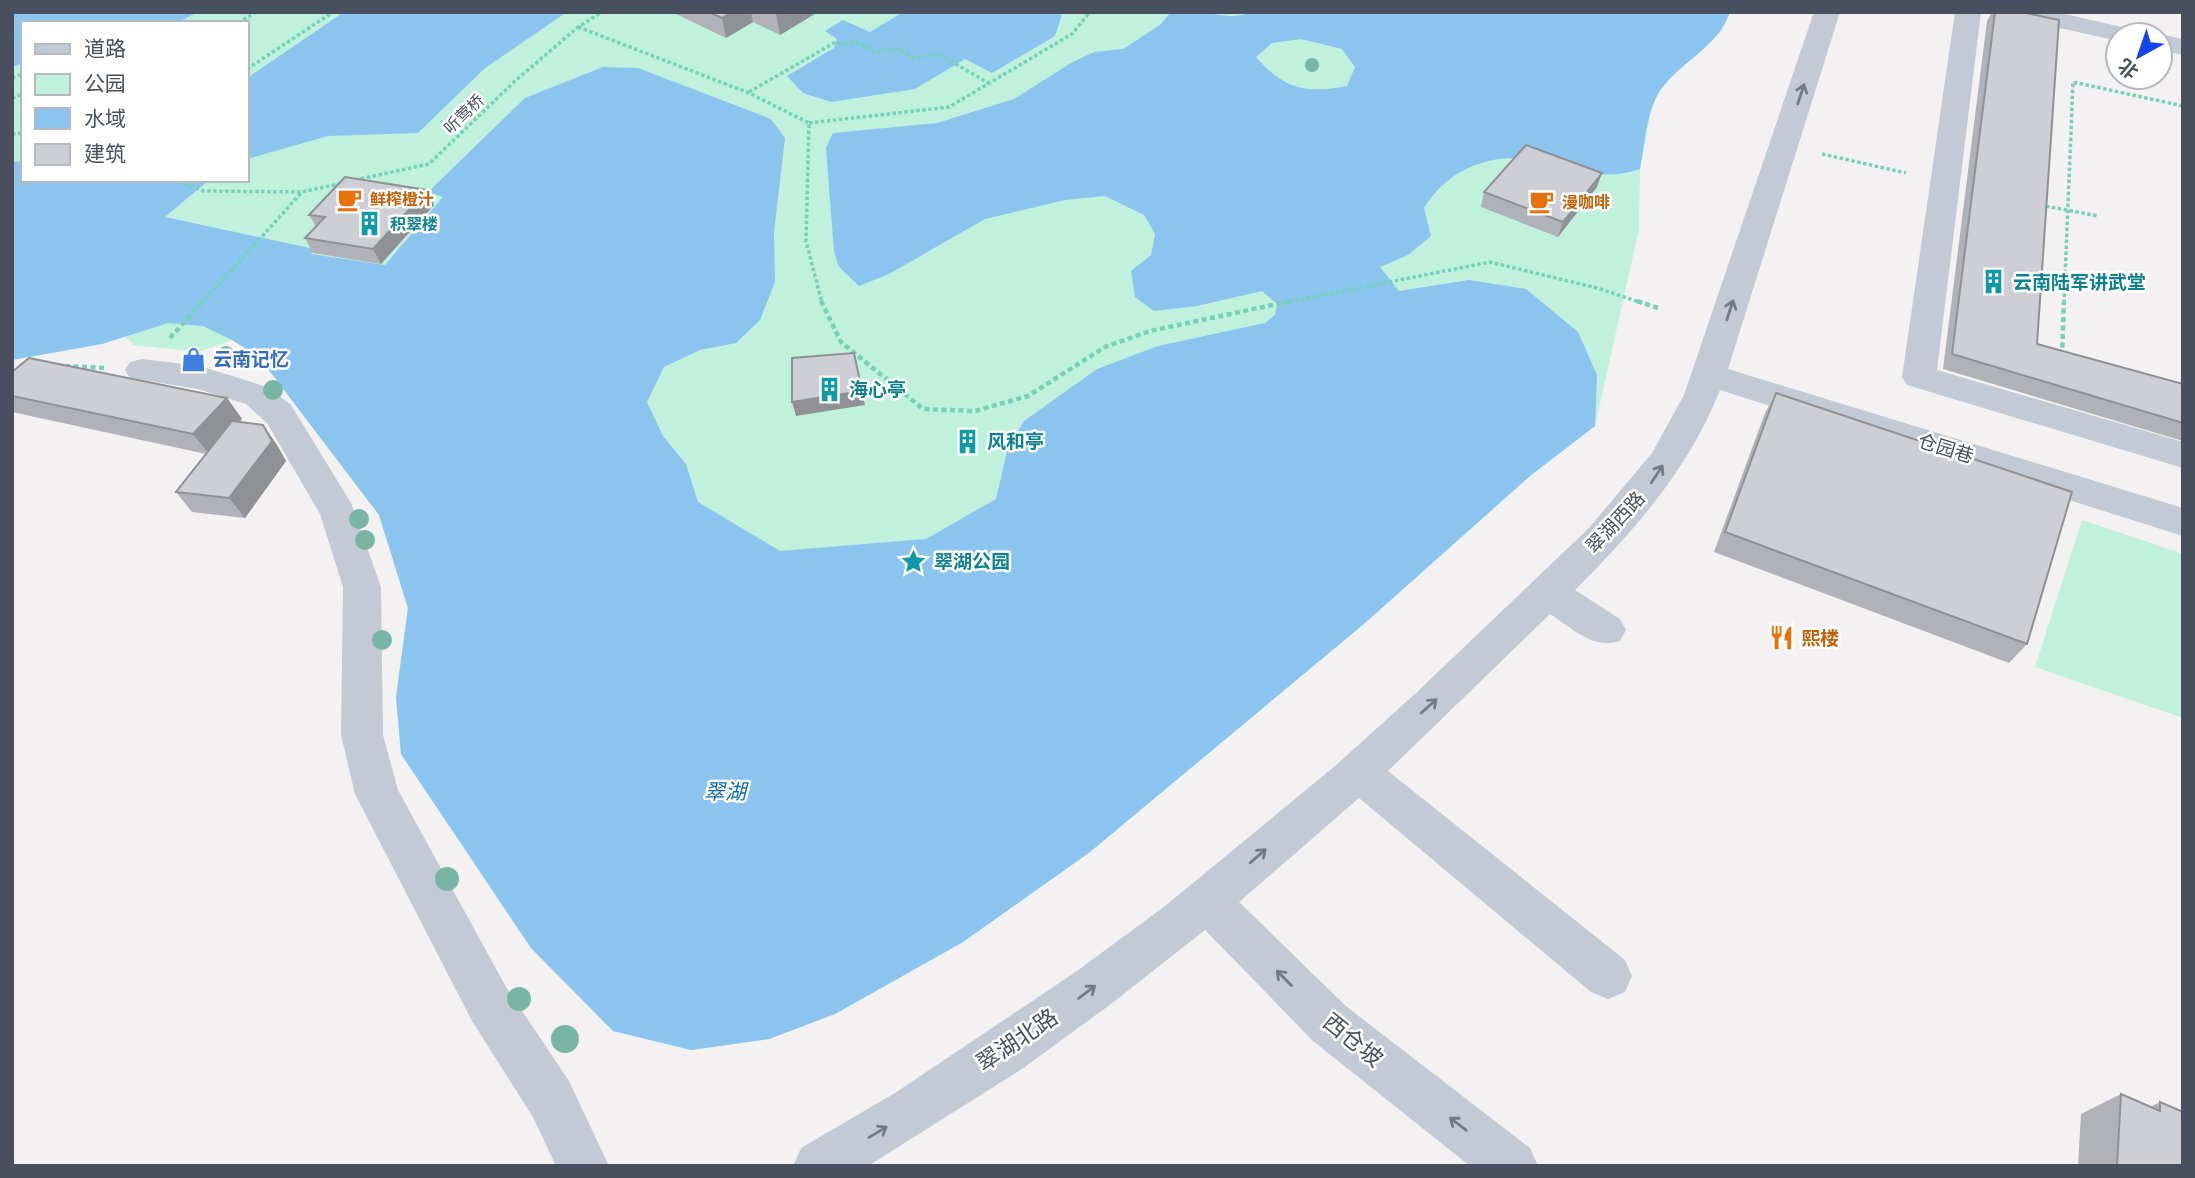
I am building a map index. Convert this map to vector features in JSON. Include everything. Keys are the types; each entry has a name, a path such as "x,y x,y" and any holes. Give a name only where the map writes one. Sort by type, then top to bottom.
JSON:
{"street":[{"name":"翠湖西路","path":"1207,901 1450,688 1606,535 1648,487 1682,434 1709,375 1827,12"},
{"path":"1968,12 1919,377 2183,455"},
{"path":"2020,12 2104,30"},
{"path":"142,370 200,378 258,396 279,414 338,513 362,587 362,735 377,794 489,1004 551,1099 583,1166"},
{"name":"仓园巷","path":"1709,375 2183,522"},
{"path":"1546,592 1606,630"},
{"path":"1357,771 1608,976"},
{"name":"翠湖北路","path":"819,1166 879,1132 1048,1021 1207,901"},
{"name":"西仓坡","path":"1207,901 1330,1024 1512,1166"}],"path":[{"path":"248,68 333,12"},
{"name":"听莺桥","path":"302,192 429,164 515,81 578,27 602,12"},
{"path":"578,27 748,93 809,123 949,107 1072,34 1090,12"},
{"path":"748,93 834,43 860,43 874,52 898,49 913,58 939,54 990,84"},
{"path":"2062,358 2073,82 2183,106"},
{"path":"809,123 806,241 823,307 841,342 923,409 975,411 1028,396 1105,347 1150,331 1490,262 1597,288 1661,309"},
{"path":"1784,145 1945,182"},
{"path":"179,182 204,191 302,192"},
{"path":"195,310 302,192"},
{"path":"2038,205 2098,216"},
{"path":"60,366 142,370"}],"green space":[{"name":"翠湖","path":"12,12 1730,12 1722,31 1672,76 1659,92 1651,110 1640,169 1639,229 1595,426 1530,476 1365,623 1090,852 963,942 835,1014 769,1039 691,1050 613,1031 531,948 401,754 396,697 408,608 379,515 259,357 232,340 199,352 134,345 125,336 102,344 12,360"},
{"path":"2082,520 2183,554 2183,718 2035,667"}],"water":[{"path":"12,12 198,12 180,21 21,21 21,65 12,67"},
{"path":"344,12 567,12 485,68 418,133 328,136 248,159 248,77"},
{"path":"903,12 1055,12 1062,15 1055,36 992,73 965,59 915,89 831,102 803,93 787,76 834,48 837,39 825,31 843,20 870,32"},
{"name":"翠湖","path":"1171,12 1232,16 1252,12 1730,12 1717,35 1661,89 1649,117 1640,169 1628,173 1593,174 1519,158 1476,165 1452,177 1432,196 1424,208 1431,236 1408,255 1380,267 1399,291 1469,280 1526,289 1578,332 1597,375 1595,426 1530,476 1365,623 1090,852 963,942 835,1014 769,1039 691,1050 613,1031 531,948 401,754 396,697 408,608 379,515 259,357 203,326 168,323 102,344 12,360 12,162 21,161 21,182 207,182 165,217 314,249 311,254 385,265 443,197 428,192 525,98 603,67 638,68 771,119 785,138 774,232 775,282 760,320 736,343 700,350 664,367 647,402 663,436 686,464 698,502 780,551 926,539 996,499 1008,447 1024,421 1097,369 1158,346 1265,323 1275,315 1277,304 1262,291 1197,306 1154,311 1135,297 1131,271 1151,255 1155,234 1144,215 1105,196 1065,200 985,219 889,274 859,286 839,267 834,252 826,148 833,133 937,123 1014,99 1071,63 1094,52 1123,49 1160,25","holes":["1301,39 1342,49 1355,67 1347,86 1308,89 1276,76 1256,57 1272,43"]}],"building":[{"path":"709,12 732,12 722,18"},
{"name":"云南陆军讲武堂","path":"1995,12 2021,12 2059,20 2037,344 2183,384 2183,423 1952,354"},
{"path":"1526,145 1602,173 1563,222 1484,192"},
{"name":"积翠楼","path":"345,177 427,190 373,249 305,238 325,217 309,215"},
{"name":"海心亭","path":"854,353 862,391 792,402 792,358"},
{"path":"29,358 227,398 193,434 12,396 12,372"},
{"path":"1776,393 2072,492 2027,644 1725,532"},
{"path":"232,421 263,425 272,441 229,498 176,492"},
{"path":"2121,1094 2160,1111 2160,1102 2183,1112 2183,1166 2117,1166"}],"place":[{"name":"鲜榨橙汁","path":"350,199"},
{"name":"漫咖啡","path":"1542,202"},
{"name":"积翠楼","path":"370,224"},
{"name":"云南陆军讲武堂","path":"1993,282"},
{"name":"云南记忆","path":"193,359"},
{"name":"海心亭","path":"829,389"},
{"name":"风和亭","path":"967,441"},
{"name":"翠湖公园","path":"914,561"},
{"name":"熙楼","path":"1781,638"}]}
